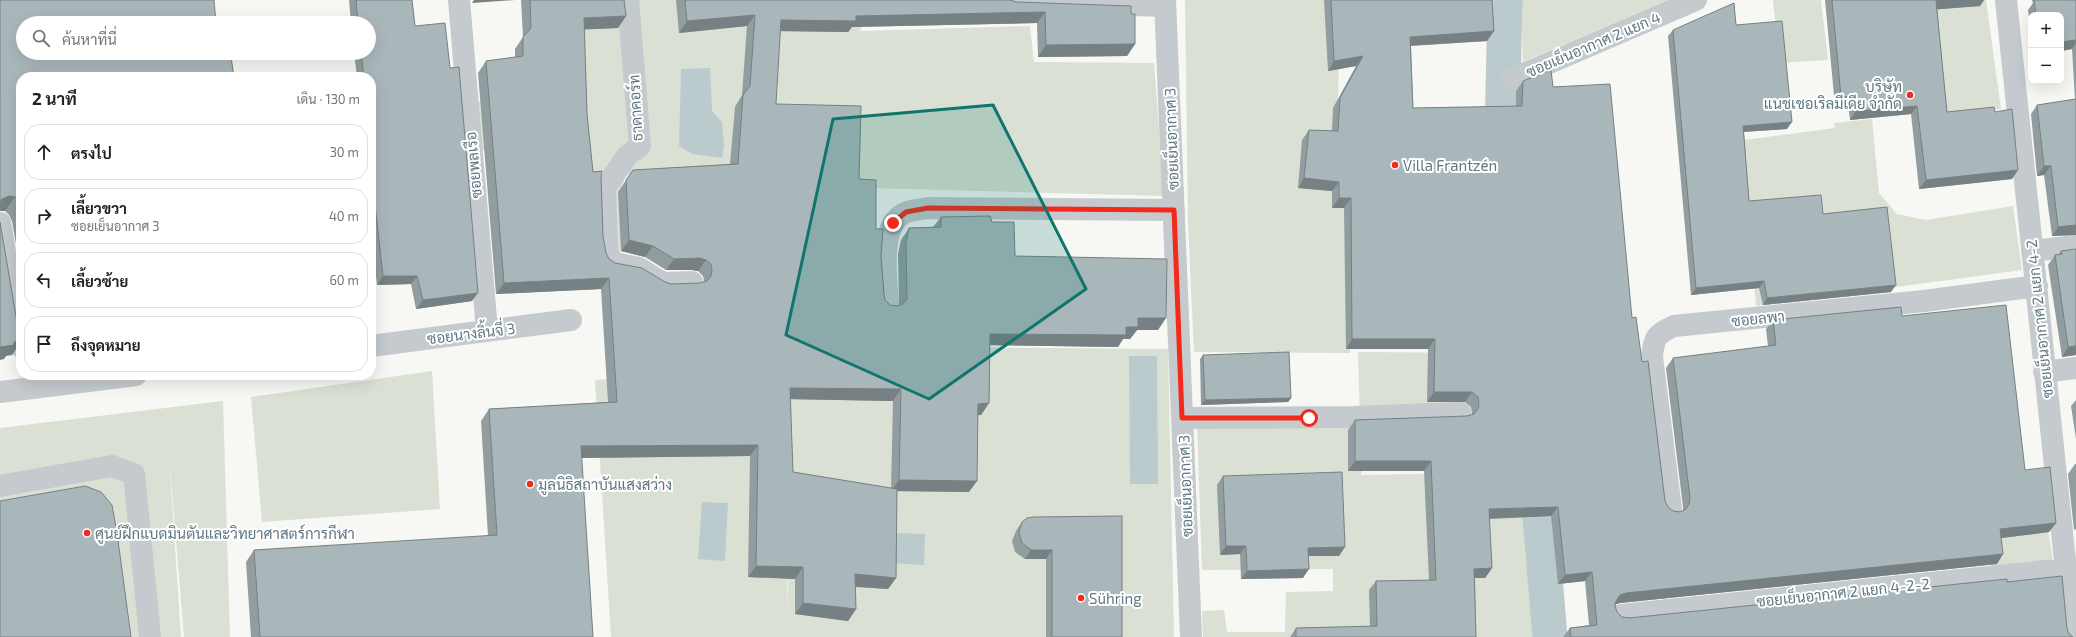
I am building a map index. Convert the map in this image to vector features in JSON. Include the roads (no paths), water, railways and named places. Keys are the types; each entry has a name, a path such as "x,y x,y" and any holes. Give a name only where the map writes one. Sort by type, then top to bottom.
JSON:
{"street":[{"name":"ซอยพลเรือ","path":"459,0 487,331"},
{"name":"ธาดาคอร์ท","path":"628,0 640,146 627,156 605,188 607,247 610,262 640,268 663,283 692,282"},
{"name":"ซอยเย็นอากาศ 2 แยก 4","path":"1512,79 1696,0"},
{"name":"ซอยเย็นอากาศ 2 แยก 4-2","path":"2006,0 2073,637"},
{"path":"1008,1 1165,3"},
{"name":"ซอยเย็นอากาศ 3","path":"1165,3 1191,637"},
{"path":"888,305 885,246 893,223 906,212 928,208 1174,210"},
{"path":"0,223 16,317"},
{"path":"2032,251 2076,246"},
{"name":"ซอยลพา","path":"1671,509 1652,357 1654,342 1659,333 1674,326 1924,302 2037,286"},
{"name":"ซอยนางลิ้นจี่ 3","path":"376,345 571,320"},
{"path":"2044,372 2076,368"},
{"path":"0,392 26,382 57,380"},
{"path":"1182,418 1353,417 1460,413"},
{"path":"0,486 112,466 134,474 150,637"},
{"name":"ซอยเย็นอากาศ 2 แยก 4-2-2","path":"1621,615 2065,569"}],"waterway":[{"path":"1504,154 1502,136 1505,0"},
{"path":"1536,469 1550,637"}],"place":[{"name":"บริษัท แนชเชอเริลมีเดีย จำกัด","path":"1910,95"},
{"name":"Villa Frantzén","path":"1395,165"},
{"name":"มูลนิธิสถาบันแสงสว่าง","path":"530,484"},
{"name":"ศูนย์ฝึกแบดมินตันและวิทยาศาสตร์การกีฬา","path":"87,533"},
{"name":"Sühring","path":"1081,598"}]}
